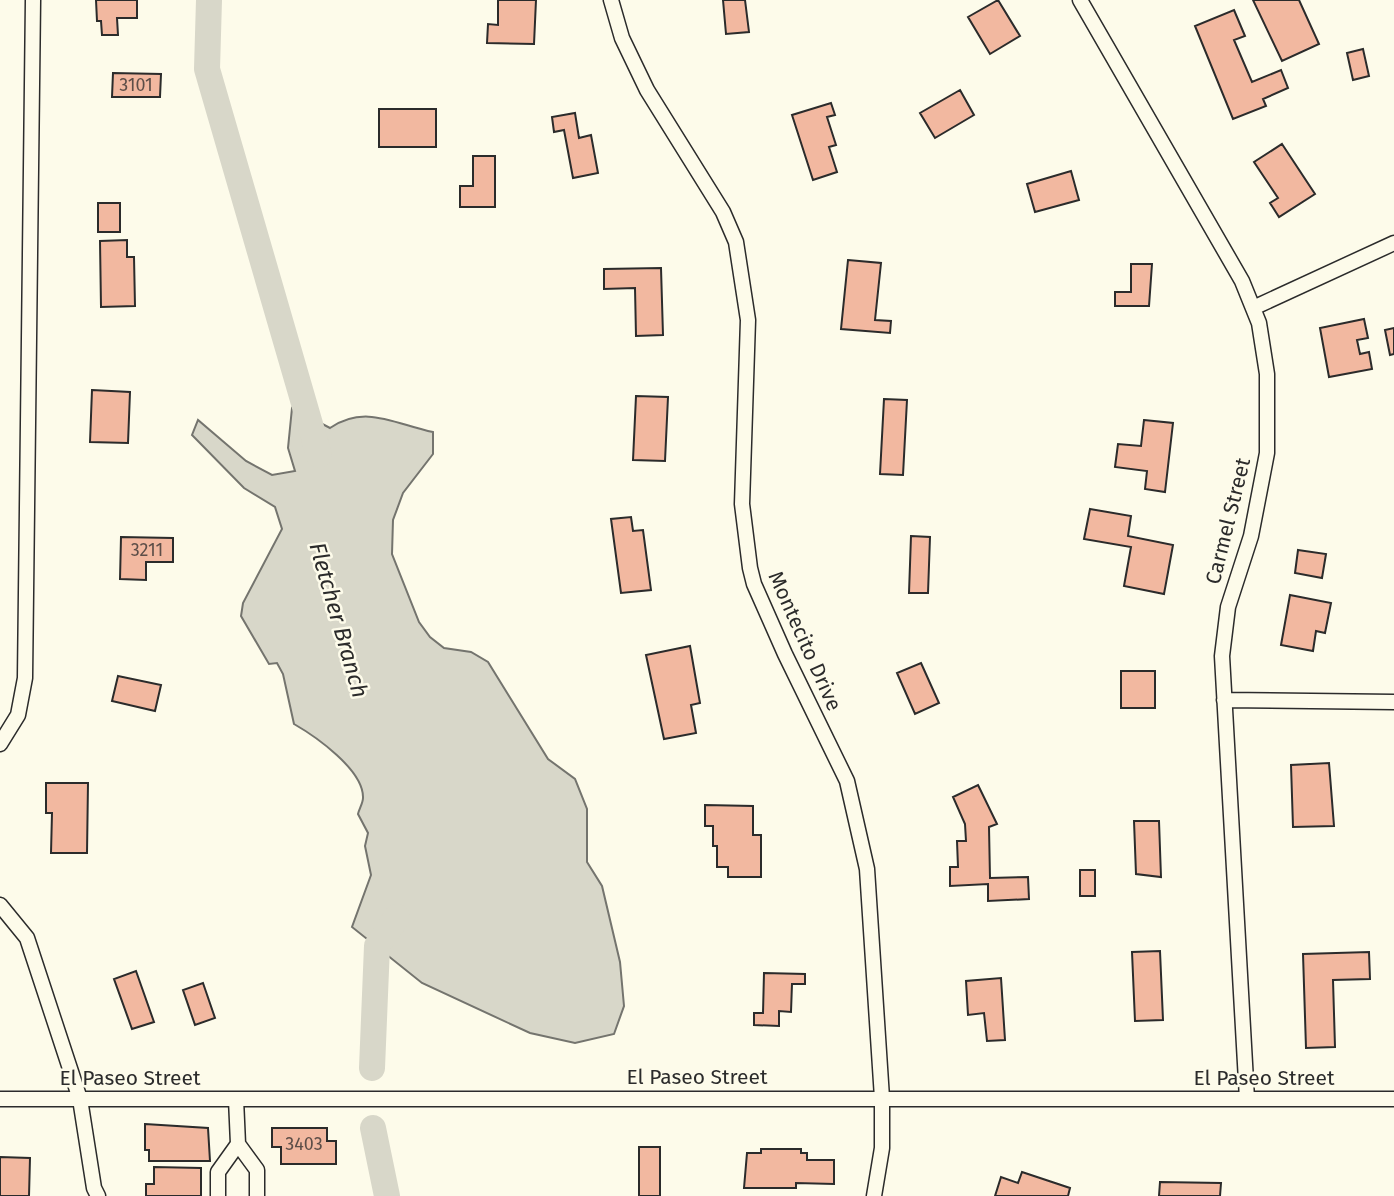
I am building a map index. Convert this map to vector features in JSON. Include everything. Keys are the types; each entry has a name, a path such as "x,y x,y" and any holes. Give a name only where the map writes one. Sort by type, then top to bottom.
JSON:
{"street":[{"path":"0,744 18,715 24,678 33,0"},
{"name":"Montecito Drive","path":"611,0 622,38 647,90 723,212 736,242 748,320 742,460 746,546 754,584 847,781 857,815 867,869 882,1098 882,1148 874,1196"},
{"name":"Carmel Street","path":"1080,0 1242,281 1259,323 1267,374 1267,453 1251,536 1228,607 1222,656 1247,1099"},
{"path":"1253,308 1394,243"},
{"path":"1224,700 1394,702"},
{"path":"0,905 27,938 80,1099 94,1193"},
{"name":"El Paseo Street","path":"0,1099 1394,1099"},
{"path":"236,1099 238,1144 257,1170 257,1196"},
{"path":"218,1196 218,1172 238,1144"}],"water":[{"path":"292,408 330,428 356,417 368,417 433,432 433,454 403,493 393,520 392,554 419,622 430,637 444,648 471,652 488,662 548,759 575,779 587,809 587,862 602,886 620,962 624,1006 614,1034 575,1043 530,1033 422,983 352,927 371,875 365,846 368,833 358,814 363,800 361,787 356,776 337,755 294,724 283,674 277,663 269,664 241,616 243,603 282,529 275,507 244,488 192,435 198,420 246,461 272,475 295,471 288,448"}],"building":[{"path":"96,0 137,0 137,18 117,18 118,35 102,35 101,21 97,21"},
{"path":"498,0 536,0 534,44 487,43 488,24 498,25"},
{"path":"723,0 745,0 749,32 726,34"},
{"path":"998,0 1020,36 990,54 968,17"},
{"path":"1253,0 1299,0 1319,44 1282,61"},
{"path":"1234,10 1245,36 1234,40 1252,82 1281,70 1288,88 1263,99 1266,106 1233,119 1195,26"},
{"path":"1363,49 1369,76 1353,80 1347,53"},
{"path":"113,73 161,74 160,97 112,97"},
{"path":"960,90 974,115 935,138 920,113"},
{"path":"831,103 835,115 827,117 836,145 829,147 837,172 813,180 792,115"},
{"path":"379,109 436,109 436,147 379,147"},
{"path":"575,113 579,138 591,135 598,173 573,178 564,130 554,132 552,117"},
{"path":"1282,144 1315,194 1279,217 1270,203 1278,198 1254,162"},
{"path":"473,156 495,156 495,207 460,207 460,186 473,186"},
{"path":"1071,171 1079,200 1035,212 1027,184"},
{"path":"98,203 120,203 120,232 98,232"},
{"path":"127,240 127,257 134,257 135,306 101,307 100,241"},
{"path":"848,260 881,263 875,320 891,321 890,333 841,329"},
{"path":"1131,264 1152,264 1149,306 1115,306 1115,292 1131,292"},
{"path":"661,268 663,335 636,336 635,288 604,289 604,269"},
{"path":"1364,319 1368,338 1357,340 1360,354 1369,352 1372,369 1329,377 1320,328"},
{"path":"1394,328 1394,354 1390,355 1385,330"},
{"path":"92,390 130,392 128,443 90,442"},
{"path":"636,396 668,397 665,461 633,460"},
{"path":"884,399 907,400 903,475 880,474"},
{"path":"1144,420 1173,423 1165,492 1145,489 1147,471 1115,467 1118,444 1141,446"},
{"path":"1090,509 1131,516 1128,536 1173,545 1164,594 1124,586 1131,547 1084,539"},
{"path":"631,517 633,531 643,530 651,590 621,593 611,519"},
{"path":"911,536 930,537 928,593 909,593"},
{"path":"121,537 173,538 173,562 146,562 146,580 120,579"},
{"path":"1298,550 1326,554 1322,578 1295,573"},
{"path":"1290,595 1331,603 1325,633 1316,631 1313,651 1281,645"},
{"path":"690,646 700,703 691,705 696,733 664,739 646,655"},
{"path":"921,663 939,703 915,714 897,673"},
{"path":"1121,671 1155,671 1155,708 1121,708"},
{"path":"118,676 161,685 155,711 112,701"},
{"path":"1329,763 1334,826 1293,827 1291,765"},
{"path":"46,783 88,783 87,853 51,853 52,813 46,813"},
{"path":"978,785 997,824 989,827 990,878 1028,877 1029,899 988,901 988,884 950,886 950,867 958,867 957,841 966,841 965,824 953,797"},
{"path":"705,805 753,806 753,835 761,835 761,877 728,877 728,867 717,867 713,826 705,826"},
{"path":"1134,821 1159,821 1161,877 1136,874"},
{"path":"1080,870 1095,870 1095,896 1080,896"},
{"path":"1160,951 1163,1020 1135,1021 1132,952"},
{"path":"1369,952 1370,979 1333,980 1335,1047 1306,1048 1303,954"},
{"path":"136,971 154,1022 132,1029 114,979"},
{"path":"764,973 805,974 805,984 792,984 791,1012 779,1011 779,1026 754,1025 754,1013 763,1013"},
{"path":"1001,978 1005,1040 987,1041 984,1013 968,1015 966,981"},
{"path":"203,983 215,1018 195,1025 183,990"},
{"path":"145,1124 208,1128 210,1161 149,1161 149,1150 145,1150"},
{"path":"272,1128 327,1128 327,1141 336,1141 336,1164 281,1164 281,1147 272,1147"},
{"path":"639,1147 660,1147 660,1196 639,1196"},
{"path":"761,1149 801,1149 801,1153 807,1153 807,1160 834,1160 834,1184 796,1183 796,1188 744,1188 747,1153 761,1153"},
{"path":"0,1157 30,1158 29,1196 0,1196"},
{"path":"154,1167 201,1168 201,1196 146,1196 146,1184 154,1184"},
{"path":"1022,1172 1070,1188 1068,1196 995,1196 1001,1177 1018,1183"},
{"path":"1160,1182 1221,1183 1220,1196 1159,1196"}],"waterway":[{"name":"Fletcher Branch","path":"209,0 207,69 319,455"},
{"name":"Fletcher Branch","path":"372,1068 377,946 397,917"},
{"name":"Fletcher Branch","path":"373,1128 387,1196"}]}
